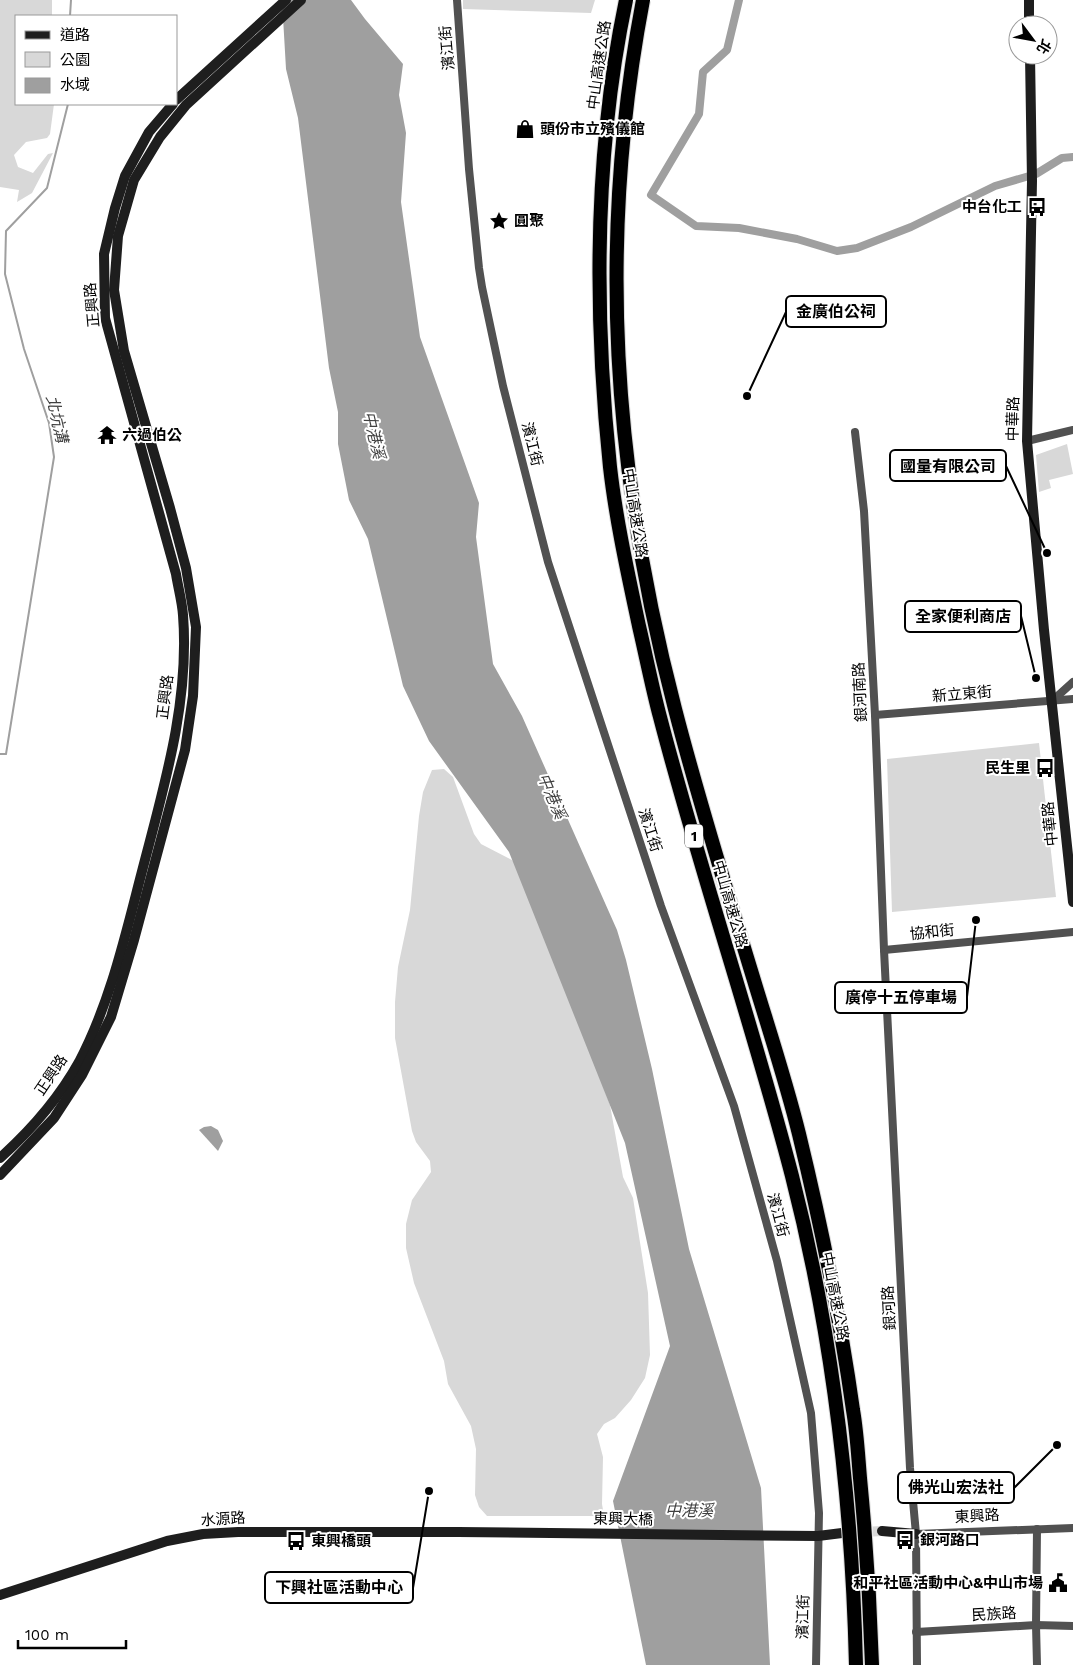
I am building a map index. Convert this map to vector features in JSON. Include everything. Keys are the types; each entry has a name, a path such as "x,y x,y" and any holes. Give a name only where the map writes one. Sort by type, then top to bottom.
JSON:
{"highway":[{"name":"中山高速公路","path":"626,0 613,78 606,138 600,248 604,401 610,469 633,599 659,716 792,1177 827,1338 843,1460 850,1536 856,1665"},
{"name":"中山高速公路","path":"643,0 622,140 616,255 618,353 623,430 630,485 647,588 675,707 704,814 798,1129 842,1335 854,1415 866,1544 872,1665"}],"main road":[{"path":"178,98 286,0"},
{"name":"正興路","path":"0,1175 54,1118 82,1075 111,1017 134,940 185,750 193,696 196,627 186,568 124,350 114,290 118,236 134,180 160,136 186,105 301,0"},
{"path":"1029,0 1029,15"},
{"name":"中華路","path":"1030,65 1032,181 1027,441 1073,902"},
{"name":"正興路","path":"0,1158 49,1106 78,1063 103,1010 137,892 165,784 180,710 184,655 183,613 176,574 105,318 104,254 125,176 149,132 172,105"},
{"name":"東興路","path":"882,1531 916,1534"},
{"name":"水源路","path":"0,1595 167,1540 203,1534 238,1532 458,1532"},
{"name":"東興大橋","path":"458,1532 818,1536 842,1534"}],"street":[{"name":"濱江街","path":"457,0 469,169 480,278 504,386 548,562 661,906 734,1106 777,1261 811,1413 818,1513 816,1665"},
{"path":"1027,441 1073,430"},
{"name":"銀河南路","path":"855,432 864,512 875,715 884,950"},
{"path":"1052,701 1073,682"},
{"name":"新立東街","path":"875,715 1073,699"},
{"name":"協和街","path":"884,950 1073,932"},
{"name":"銀河路","path":"884,950 910,1468 916,1534 917,1665"},
{"path":"1037,1528 1037,1665"},
{"name":"東興路","path":"916,1534 1073,1528"},
{"name":"民族路","path":"916,1632 1036,1625 1073,1626"}],"green space":[{"path":"0,0 52,0 52,15 15,15 15,105 54,105 50,134 47,138 26,142 14,155 18,167 33,173 48,154 53,153 32,193 17,202 19,190 0,187"},
{"path":"463,0 595,0 591,13 463,9"},
{"path":"1067,444 1073,474 1049,480 1051,488 1039,492 1036,455"},
{"path":"1039,743 1056,897 892,912 887,759"},
{"path":"444,769 453,777 474,834 481,844 512,860 527,877 610,1105 623,1177 633,1198 648,1293 650,1355 645,1378 631,1400 615,1418 604,1424 597,1434 603,1457 602,1504 604,1516 487,1516 479,1507 475,1495 476,1449 471,1426 448,1384 444,1361 414,1283 406,1248 406,1224 412,1200 431,1172 430,1161 416,1142 412,1131 395,1038 395,1002 398,967 410,910 423,792 432,770"}],"water":[{"name":"中港溪","path":"282,0 351,0 403,64 399,95 406,133 401,202 420,337 479,503 476,537 493,664 522,716 617,930 626,960 652,1069 689,1249 761,1488 770,1665 646,1665 613,1501 670,1346 625,1143 509,852 429,741 403,686 368,539 349,500 338,444 338,412 329,368 298,118 286,69"},
{"path":"211,1126 218,1130 223,1141 218,1151 199,1130"}],"waterway":[{"name":"北坑溝","path":"70,15 71,0"},
{"path":"739,0 727,50 703,72 699,114 651,195 696,226 739,228 797,239 837,251 857,248 911,227 995,186 1036,174 1062,158 1073,157"},
{"name":"北坑溝","path":"0,754 6,754 54,457 49,423 24,349 5,274 6,231 47,188 68,105"}],"tunnel":[{"path":"843,1533 882,1531"}],"place":[{"name":"頭份市立殯儀館","path":"525,129"},
{"name":"中台化工","path":"1037,207"},
{"name":"圓聚","path":"499,221"},
{"name":"金廣伯公祠","path":"747,396"},
{"name":"六過伯公","path":"107,435"},
{"name":"國量有限公司","path":"1047,553"},
{"name":"全家便利商店","path":"1036,678"},
{"name":"民生里","path":"1045,768"},
{"name":"廣停十五停車場","path":"976,920"},
{"name":"佛光山宏法社","path":"1057,1445"},
{"name":"下興社區活動中心","path":"429,1491"},
{"name":"銀河路口","path":"905,1540"},
{"name":"東興橋頭","path":"296,1541"},
{"name":"和平社區活動中心&中山市場","path":"1058,1583"}]}
